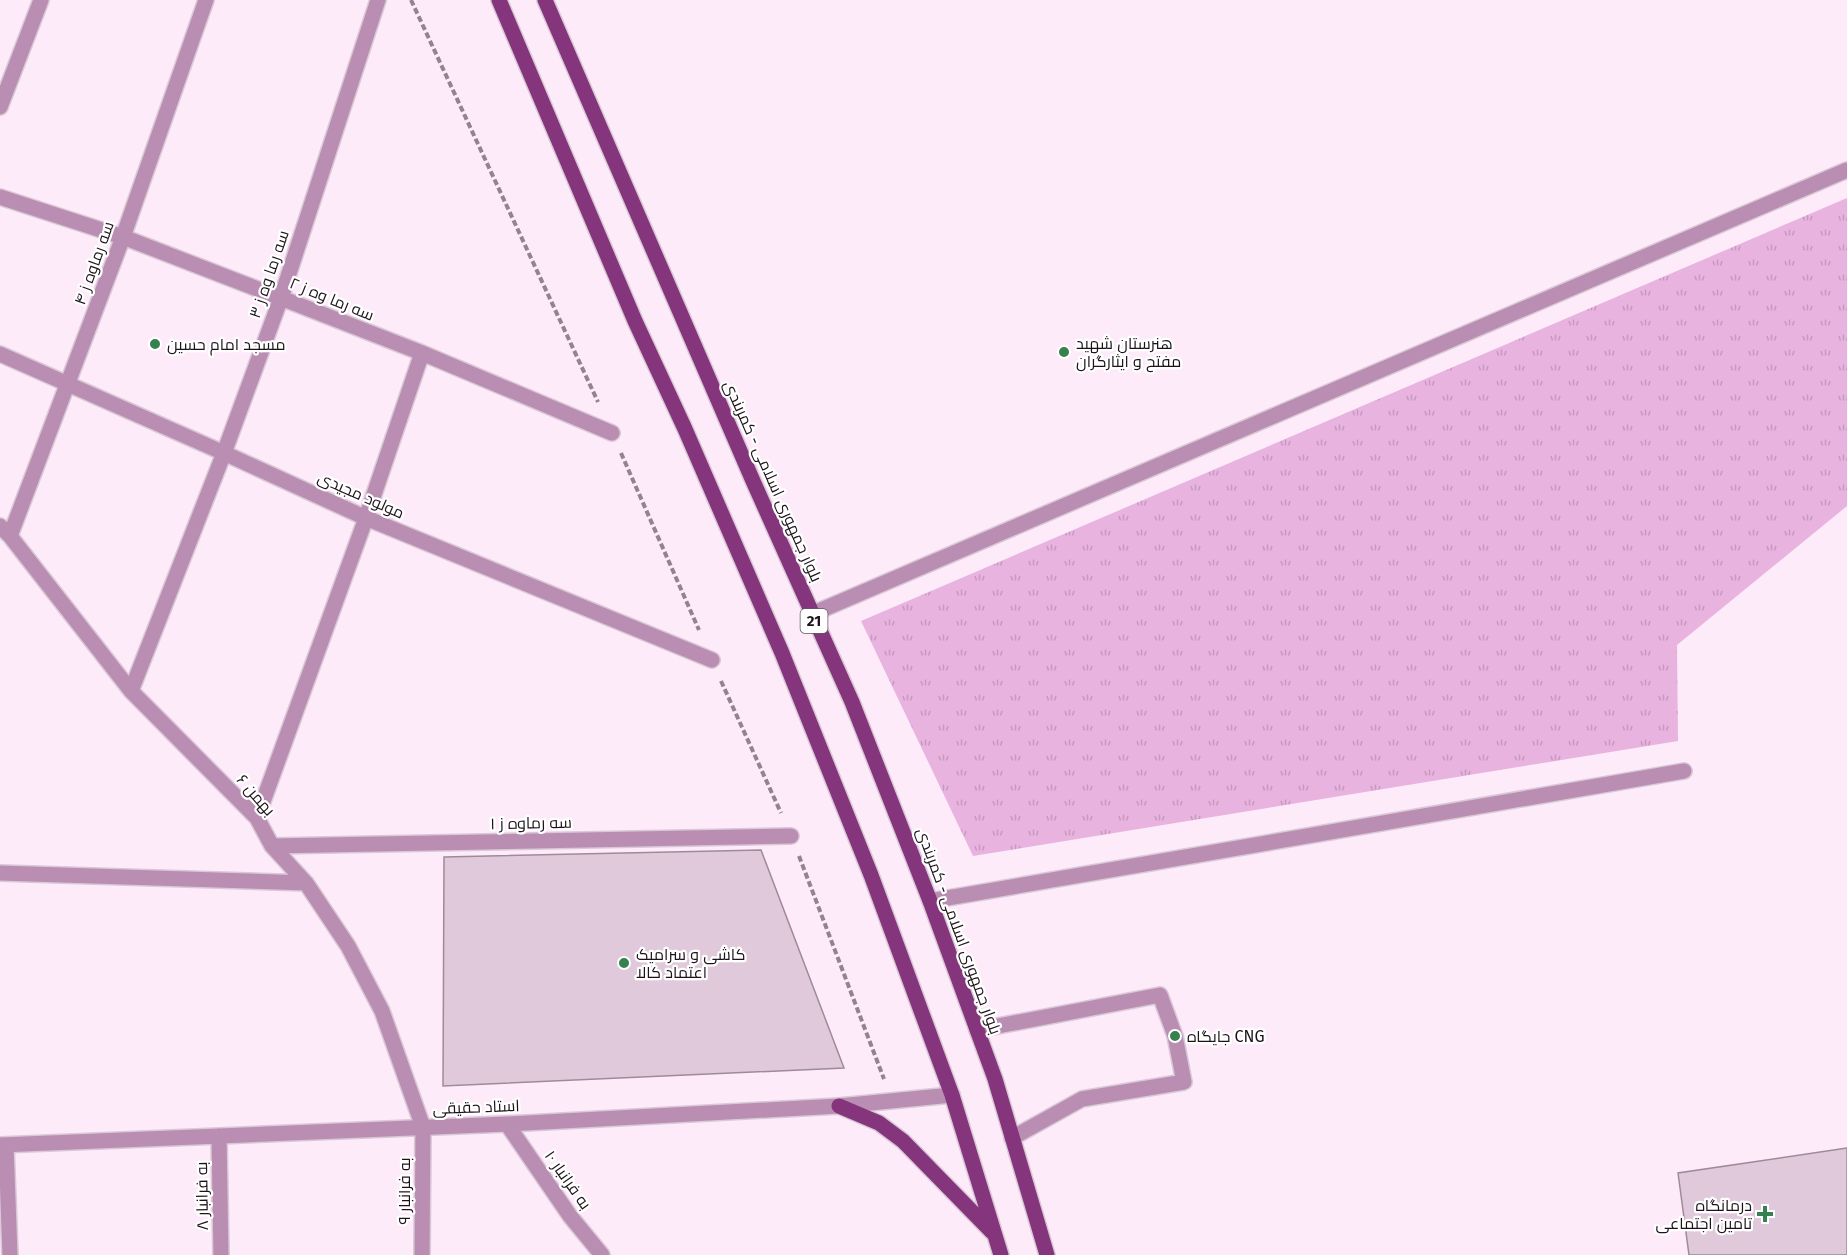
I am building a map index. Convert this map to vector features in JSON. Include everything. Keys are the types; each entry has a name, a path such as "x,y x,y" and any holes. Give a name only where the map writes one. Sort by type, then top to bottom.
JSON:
{"main road":[{"path":"499,0 635,321 685,429 782,653 871,875 952,1095 1001,1255"},
{"name":"بلوار جمهوری اسلامی - کمربندی","path":"545,0 852,702 930,901 995,1079 1047,1255"},
{"path":"838,1107 879,1123 903,1141 994,1235"}],"street":[{"path":"0,107 41,0"},
{"name":"سه رماوه ز ۴","path":"5,531 68,385 123,237 206,0"},
{"name":"سه رما وه ز ۳","path":"131,691 224,453 281,298 378,0"},
{"path":"812,614 1847,170"},
{"name":"سه رما وه ز ۲","path":"0,197 123,237 422,354 612,433"},
{"name":"مولود مجیدی","path":"0,354 366,518 712,660"},
{"path":"257,818 366,518 422,354"},
{"name":"بهمن ۶","path":"5,531 131,691 257,818 272,846 306,884 348,946 382,1011 423,1127"},
{"path":"930,901 1684,771"},
{"name":"سه رماوه ز ۱","path":"272,846 791,836"},
{"path":"0,873 306,884"},
{"path":"977,1030 1160,995 1175,1036 1184,1082 1082,1099 1012,1138"},
{"name":"استاد حقیقی","path":"3,1145 507,1124 838,1107 952,1095"},
{"name":"به فرانبار ۱۰","path":"507,1124 570,1216 602,1255"},
{"name":"به فرانبار ۹","path":"422,1255 423,1127"},
{"name":"به فرانبار ۸","path":"219,1136 222,1255"},
{"path":"3,1145 10,1255"}],"path":[{"path":"411,0 612,433 791,836 892,1101"}],"green space":[{"path":"1847,198 1847,506 1677,645 1678,741 973,856 861,621"}],"building":[{"name":"کاشی و سرامیک اعتماد کالا","path":"761,850 844,1068 443,1086 444,857"},
{"name":"درمانگاه تامین اجتماعی","path":"1847,1148 1847,1255 1689,1255 1678,1173"}],"place":[{"name":"مسجد امام حسین","path":"155,344"},
{"name":"هنرستان شهید مفتح و ایثارگران","path":"1064,352"},
{"name":"کاشی و سرامیک اعتماد کالا","path":"624,963"},
{"name":"جایگاه CNG","path":"1175,1036"},
{"name":"درمانگاه تامین اجتماعی","path":"1765,1214"}]}
